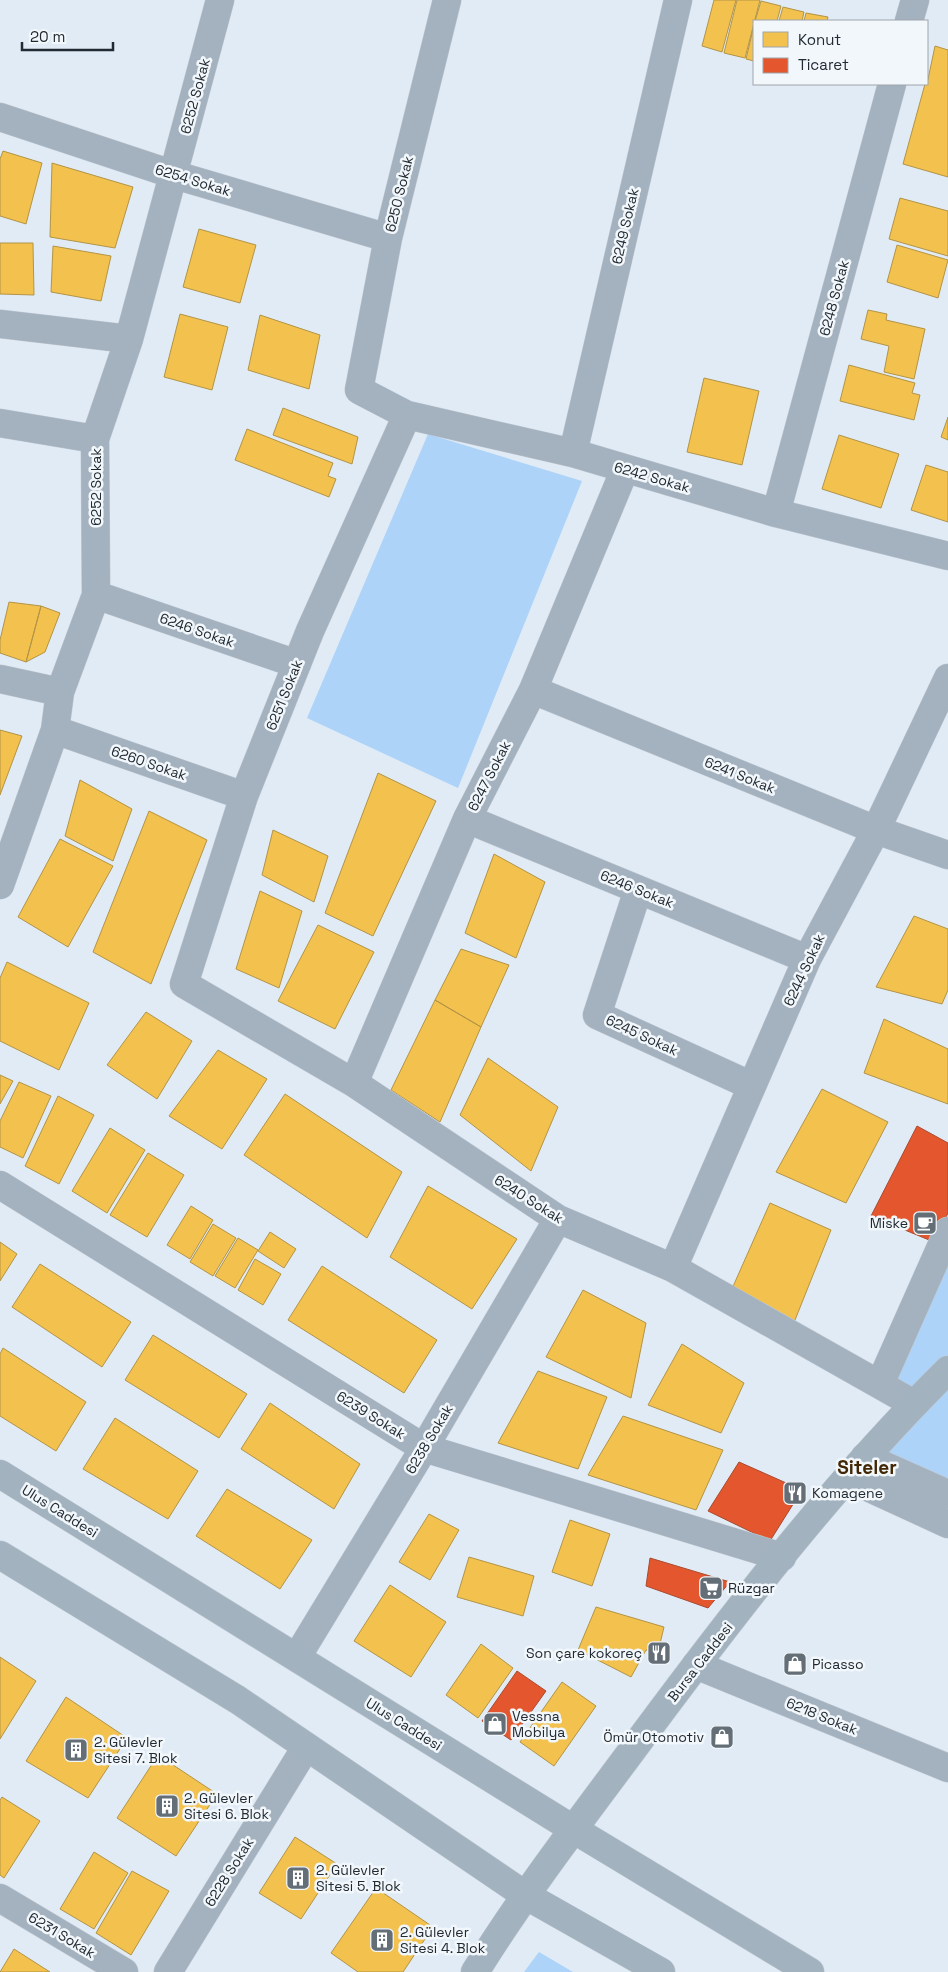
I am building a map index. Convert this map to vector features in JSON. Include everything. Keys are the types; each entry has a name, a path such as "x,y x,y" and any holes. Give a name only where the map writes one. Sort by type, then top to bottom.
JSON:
{"main road":[{"name":"Bursa Caddesi","path":"475,1972 525,1895 696,1665 865,1457 948,1370"},
{"name":"Ulus Caddesi","path":"0,1474 573,1829 810,1972"},
{"path":"0,1555 188,1668 525,1895 661,1972"}],"street":[{"name":"6252 Sokak","path":"3,868 55,730 60,692 96,595 95,439 129,338 220,0"},
{"name":"6250 Sokak","path":"359,390 388,238 447,0"},
{"name":"6249 Sokak","path":"573,453 678,0"},
{"path":"909,20 915,0"},
{"name":"6248 Sokak","path":"776,513 892,85"},
{"name":"6254 Sokak","path":"0,117 174,175 388,238"},
{"path":"0,324 129,338"},
{"name":"6242 Sokak","path":"359,390 407,414 573,453 776,513 948,556"},
{"name":"6251 Sokak","path":"184,984 244,796 297,664 407,414"},
{"path":"0,423 95,439"},
{"name":"6247 Sokak","path":"354,1083 466,819 533,690 625,469"},
{"name":"6246 Sokak","path":"96,595 297,664"},
{"name":"6244 Sokak","path":"673,1268 807,959 876,830 948,678"},
{"path":"0,679 60,692"},
{"name":"6241 Sokak","path":"533,690 876,830 948,855"},
{"name":"6260 Sokak","path":"55,730 244,796"},
{"name":"6246 Sokak","path":"466,819 807,959"},
{"name":"6245 Sokak","path":"638,890 597,1015 752,1086"},
{"name":"6240 Sokak","path":"184,984 354,1083 558,1219 673,1268 914,1404"},
{"name":"6239 Sokak","path":"0,1185 424,1448 782,1558"},
{"name":"6238 Sokak","path":"297,1657 424,1448 558,1219"},
{"path":"880,1384 948,1231"},
{"path":"865,1457 948,1494"},
{"path":"848,1478 948,1524"},
{"name":"6218 Sokak","path":"696,1665 948,1768"},
{"name":"6228 Sokak","path":"168,1972 306,1747"},
{"name":"6231 Sokak","path":"0,1898 124,1972"}],"shaded area":[{"path":"428,434 582,481 458,788 307,718"},
{"path":"948,1231 948,1370 914,1404 880,1384"},
{"path":"948,1372 948,1494 865,1457"},
{"path":"539,1952 573,1972 524,1972"}],"building: Konut":[{"path":"714,0 736,0 722,52 702,46"},
{"path":"737,0 760,0 755,20 753,20 745,58 724,53"},
{"path":"761,1 781,6 777,20 755,20"},
{"path":"783,7 804,12 802,20 779,20"},
{"path":"806,13 828,17 827,20 804,20"},
{"path":"753,29 753,61 746,59"},
{"path":"935,46 948,50 948,177 903,164 925,85 928,85"},
{"path":"3,151 42,163 26,224 0,216 0,159"},
{"path":"52,163 133,187 115,248 50,237"},
{"path":"900,198 948,211 948,256 889,239"},
{"path":"199,229 256,245 240,303 183,287"},
{"path":"0,243 33,243 34,295 0,294"},
{"path":"897,245 948,260 938,298 887,282"},
{"path":"53,246 111,256 101,301 51,292"},
{"path":"868,310 887,314 886,320 925,329 914,379 884,372 889,346 861,339"},
{"path":"180,314 228,327 212,390 164,377"},
{"path":"260,315 320,335 309,389 248,370"},
{"path":"849,365 915,383 912,393 920,395 914,420 840,401"},
{"path":"704,378 759,391 742,465 687,452"},
{"path":"283,408 358,437 352,464 273,435"},
{"path":"948,417 948,440 941,437"},
{"path":"247,429 333,463 328,476 336,479 329,497 235,460"},
{"path":"839,435 899,454 881,508 822,489"},
{"path":"926,465 948,472 948,522 911,510"},
{"path":"9,602 41,606 26,662 0,653 0,640"},
{"path":"41,606 60,613 45,652 26,662"},
{"path":"0,730 22,736 0,795"},
{"path":"378,773 436,801 373,936 325,913"},
{"path":"80,780 132,809 113,861 65,836"},
{"path":"149,811 207,840 151,984 93,952"},
{"path":"273,830 328,856 314,902 262,875"},
{"path":"60,839 113,866 68,947 18,917"},
{"path":"494,854 545,882 516,958 465,933"},
{"path":"260,891 302,911 279,988 236,969"},
{"path":"914,916 948,929 948,990 942,1004 876,987"},
{"path":"318,925 374,952 335,1029 278,1001"},
{"path":"461,949 509,965 481,1027 435,1000"},
{"path":"7,962 89,1003 59,1070 0,1041 0,978"},
{"path":"435,1000 481,1027 440,1122 391,1090"},
{"path":"146,1012 192,1041 157,1099 107,1065"},
{"path":"884,1019 948,1049 948,1104 864,1073"},
{"path":"218,1050 267,1079 222,1149 169,1116"},
{"path":"488,1058 558,1107 531,1171 460,1115"},
{"path":"0,1075 13,1081 0,1104"},
{"path":"19,1082 51,1096 23,1158 0,1147 0,1121"},
{"path":"822,1089 888,1122 846,1203 776,1172"},
{"path":"285,1094 402,1172 367,1238 244,1155"},
{"path":"58,1096 94,1115 59,1184 25,1166"},
{"path":"110,1128 145,1150 107,1213 72,1191"},
{"path":"148,1153 184,1175 147,1237 110,1215"},
{"path":"428,1186 517,1239 472,1309 390,1257"},
{"path":"770,1203 831,1230 793,1325 731,1291"},
{"path":"191,1206 213,1220 190,1259 167,1245"},
{"path":"213,1224 236,1238 213,1276 190,1262"},
{"path":"270,1232 296,1249 284,1268 258,1251"},
{"path":"238,1238 258,1250 235,1288 215,1276"},
{"path":"0,1242 17,1254 0,1281"},
{"path":"255,1259 281,1274 263,1305 238,1290"},
{"path":"40,1264 131,1322 102,1367 12,1307"},
{"path":"322,1266 437,1340 404,1393 288,1320"},
{"path":"583,1290 646,1323 631,1398 546,1357"},
{"path":"153,1335 247,1394 219,1438 125,1380"},
{"path":"682,1344 744,1383 721,1433 648,1405"},
{"path":"3,1348 86,1402 56,1451 0,1416 0,1354"},
{"path":"538,1371 607,1397 578,1469 498,1443"},
{"path":"270,1403 360,1464 334,1509 241,1449"},
{"path":"623,1416 723,1450 696,1510 588,1475"},
{"path":"115,1418 198,1471 168,1519 83,1469"},
{"path":"227,1489 312,1540 280,1589 196,1536"},
{"path":"429,1514 459,1530 430,1580 399,1562"},
{"path":"570,1520 610,1534 592,1586 552,1572"},
{"path":"469,1557 534,1576 523,1616 457,1597"},
{"path":"390,1585 446,1622 411,1677 354,1641"},
{"path":"596,1607 664,1627 658,1652 646,1650 631,1677 578,1650"},
{"path":"481,1644 513,1668 478,1718 446,1695"},
{"path":"0,1657 36,1681 0,1739"},
{"path":"562,1682 596,1706 554,1766 520,1742"},
{"name":"2. Gülevler Sitesi 7. Blok","path":"66,1697 127,1738 88,1798 26,1761"},
{"name":"2. Gülevler Sitesi 6. Blok","path":"158,1755 217,1794 176,1856 117,1818"},
{"path":"2,1797 40,1821 4,1878 0,1875 0,1800"},
{"name":"2. Gülevler Sitesi 5. Blok","path":"295,1837 337,1864 301,1919 259,1893"},
{"path":"94,1852 128,1873 94,1929 60,1909"},
{"path":"132,1871 169,1891 131,1955 96,1933"},
{"name":"2. Gülevler Sitesi 4. Blok","path":"376,1888 433,1927 403,1972 358,1972 331,1953"},
{"path":"14,1949 50,1972 0,1972"}],"building: Ticaret":[{"path":"917,1126 948,1143 948,1213 934,1242 871,1216"},
{"path":"739,1462 802,1490 770,1541 708,1511"},
{"path":"650,1558 730,1582 708,1608 646,1586"},
{"path":"517,1671 546,1691 511,1740 482,1721"}],"place":[{"name":"Miske","path":"925,1223"},
{"name":"Komagene","path":"795,1493"},
{"name":"Rüzgar","path":"711,1588"},
{"name":"Son çare kokoreç","path":"659,1653"},
{"name":"Picasso","path":"795,1664"},
{"name":"Vessna Mobilya","path":"495,1724"},
{"name":"Ömür Otomotiv","path":"722,1737"},
{"name":"2. Gülevler Sitesi 7. Blok","path":"76,1750"},
{"name":"2. Gülevler Sitesi 6. Blok","path":"167,1806"},
{"name":"2. Gülevler Sitesi 5. Blok","path":"298,1878"},
{"name":"2. Gülevler Sitesi 4. Blok","path":"382,1940"}],"district":[{"name":"Siteler","path":"867,1467"}]}
